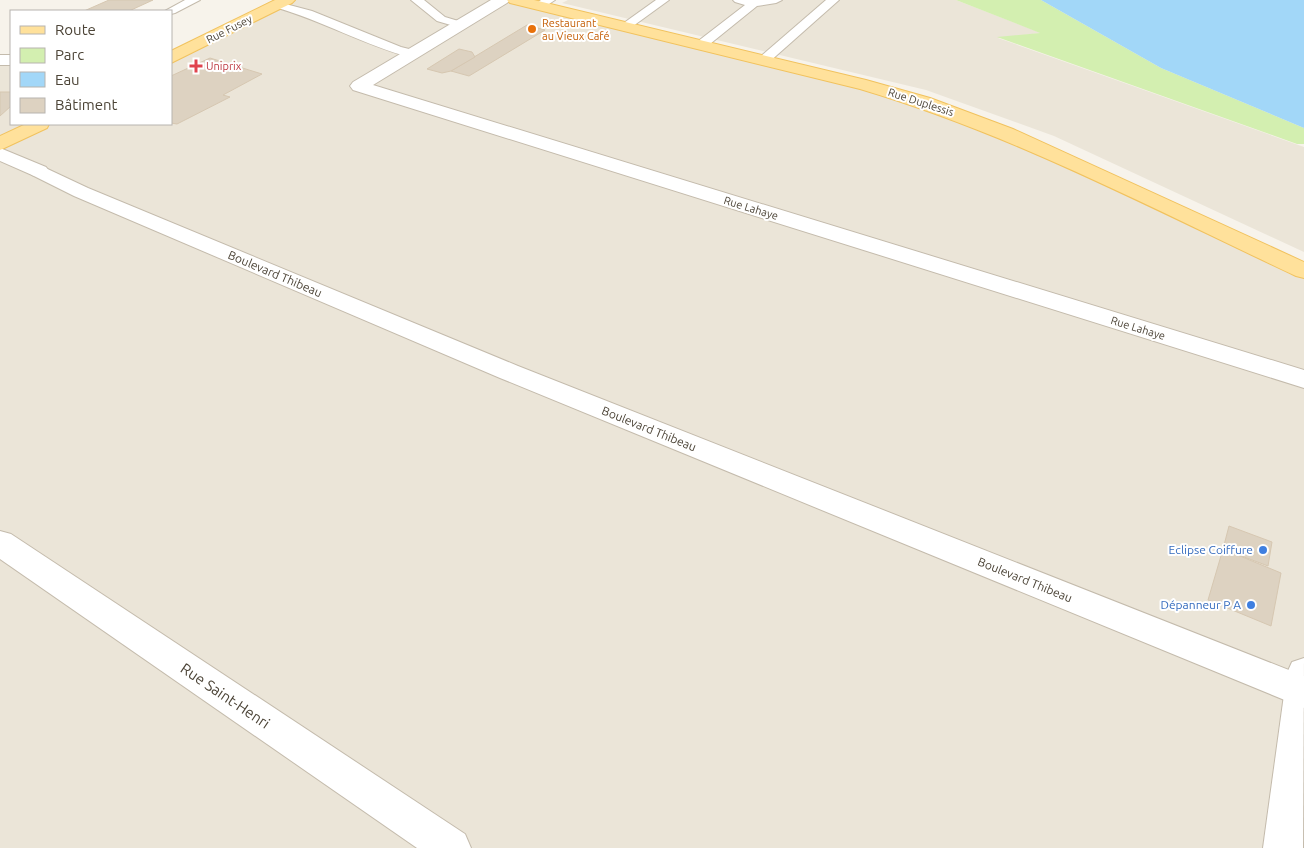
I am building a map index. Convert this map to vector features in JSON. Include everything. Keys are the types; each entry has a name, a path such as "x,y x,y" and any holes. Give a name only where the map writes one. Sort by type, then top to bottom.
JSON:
{"main road":[{"name":"Rue Duplessis","path":"515,0 544,3 625,27 885,90 973,120 1111,181 1304,271"},
{"name":"Rue Fusey","path":"172,57 282,2"},
{"path":"0,144 38,125"}],"street":[{"name":"Rue Lahaye","path":"502,0 358,86 1304,379"},
{"name":"Boulevard Thibeau","path":"0,154 81,192 509,372 1303,686"},
{"name":"Rue Saint-Henri","path":"0,543 451,848"},
{"path":"1283,848 1303,686"}],"lane":[{"path":"172,11 194,0"},
{"path":"417,0 442,19 461,25"},
{"path":"625,27 663,0"},
{"path":"739,0 754,3 776,0"},
{"path":"764,60 833,0"},
{"path":"282,2 397,50 413,54"},
{"path":"701,45 754,3"}],"shaded area":[{"path":"287,0 515,0 924,102 1304,271 1304,848 0,848 0,60 10,60 10,125 172,125 172,58"},
{"path":"568,0 956,0 1041,33 998,38 1304,147 1304,252 1054,136 926,90 562,3"}],"green space":[{"path":"956,0 1041,0 1161,68 1304,128 1304,144 1297,144 997,37 1040,33"}],"water":[{"path":"1041,0 1304,0 1304,128 1161,68"}],"building":[{"path":"109,0 153,0 131,10 86,10"},
{"path":"527,25 545,30 469,76 451,71"},
{"path":"459,49 472,52 475,57 451,71 442,73 427,69"},
{"path":"210,58 262,74 223,95 230,97 177,124 172,123 172,76"},
{"path":"0,92 10,92 10,107 0,116"},
{"path":"1229,526 1272,542 1268,566 1223,549"},
{"path":"1223,549 1281,573 1271,626 1208,600"}],"place":[{"name":"Restaurant au Vieux Café","path":"532,29"},
{"name":"Uniprix","path":"196,66"},
{"name":"Eclipse Coiffure","path":"1263,550"},
{"name":"Dépanneur P A","path":"1251,605"}]}
